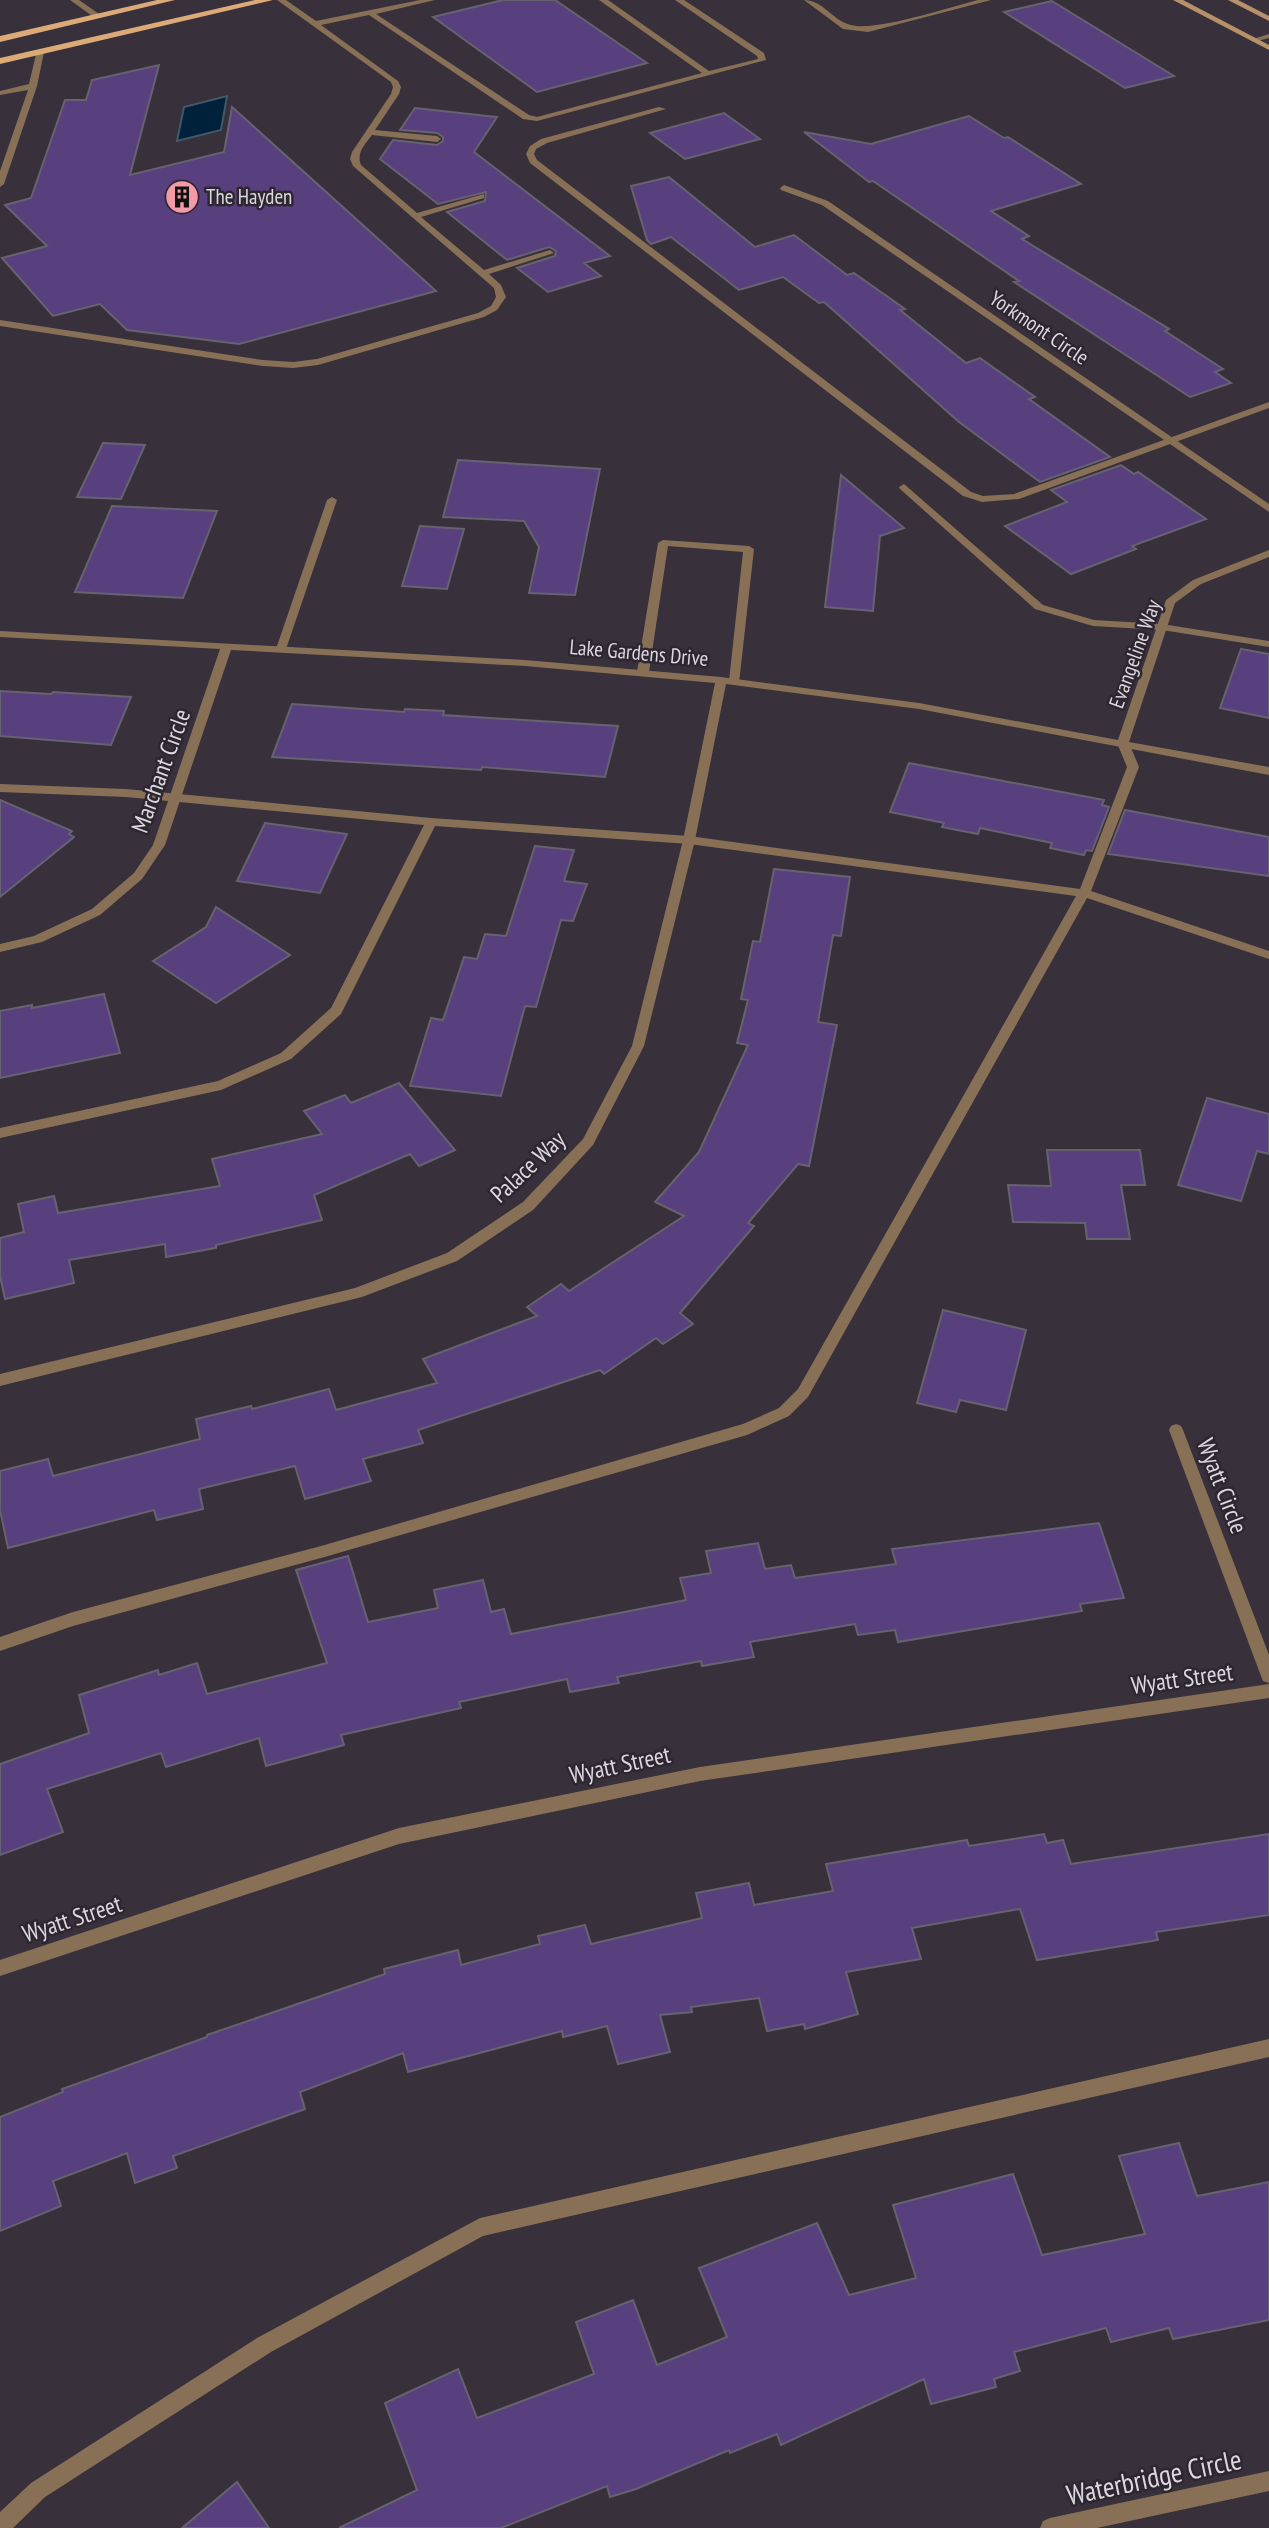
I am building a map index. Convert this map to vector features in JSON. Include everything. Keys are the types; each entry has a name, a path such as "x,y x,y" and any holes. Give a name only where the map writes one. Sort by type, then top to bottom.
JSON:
{"main road":[{"path":"0,39 170,0"},
{"path":"0,61 268,0"},
{"path":"1177,0 1269,48"},
{"path":"1232,0 1269,19"}],"street":[{"path":"74,0 98,16"},
{"path":"0,323 263,363 293,365 318,362 481,315 494,308 501,298 498,287 357,166 354,159 356,152 397,87 394,81 281,0"},
{"path":"314,24 431,0"},
{"path":"603,0 708,74"},
{"path":"372,14 526,117 537,119 762,60 761,55 679,0"},
{"path":"808,0 846,27 868,30 987,0"},
{"path":"1254,40 1269,36"},
{"path":"0,184 33,86 40,52"},
{"path":"0,93 33,86"},
{"path":"662,109 544,141 533,148 530,154 533,161 967,494 982,499 1015,498 1269,405"},
{"path":"369,132 437,139"},
{"name":"Yorkmont Circle","path":"784,188 825,203 1269,509"},
{"path":"415,215 481,196"},
{"path":"482,273 550,253"},
{"path":"904,487 1039,607 1093,623 1162,627 1269,644"},
{"path":"281,649 332,500"},
{"name":"Palace Way","path":"0,1380 357,1293 452,1256 528,1206 588,1142 638,1046 728,680 749,549 663,543 643,672"},
{"name":"Evangeline Way","path":"1124,743 1170,602 1197,582 1269,553"},
{"name":"Lake Gardens Drive","path":"0,634 281,649 643,672 728,680 919,706 1269,771"},
{"name":"Marchant Circle","path":"0,948 38,939 96,912 138,876 159,845 227,646"},
{"path":"0,1644 73,1619 321,1552 747,1429 784,1412 803,1393 1084,893 1133,767 1124,743"},
{"path":"0,788 177,797 431,822 689,840 1084,893 1269,955"},
{"path":"0,1133 221,1085 286,1056 336,1011 431,822"},
{"name":"Wyatt Circle","path":"1176,1430 1269,1676"},
{"name":"Wyatt Street","path":"0,1968 399,1836 700,1774 1269,1691"},
{"path":"0,2526 38,2490 264,2345 480,2227 1269,2048"},
{"name":"Waterbridge Circle","path":"1050,2528 1269,2482"}],"water":[{"path":"227,96 221,130 177,141 184,107"}],"building":[{"path":"503,0 555,0 647,63 537,92 433,17"},
{"path":"1052,1 1174,76 1125,88 1004,12"},
{"name":"The Hayden","path":"159,65 130,175 224,152 232,107 436,291 239,344 127,330 100,304 53,316 2,258 47,246 5,205 31,198 65,100 86,100 92,80"},
{"path":"415,108 497,117 474,152 610,256 584,263 601,276 548,292 517,268 555,256 556,251 549,247 507,260 447,212 485,201 486,192 438,204 380,159 393,140 437,145 443,141 443,137 437,133 400,130"},
{"path":"724,113 760,139 685,159 650,133"},
{"path":"969,116 1004,138 1008,137 1081,184 991,211 1029,236 1022,239 1169,329 1165,331 1223,369 1215,372 1231,383 1190,397 1014,282 1019,281 873,181 869,182 804,132 871,144"},
{"path":"669,177 755,247 794,235 847,275 854,273 905,309 900,310 966,363 980,358 1035,397 1029,399 1110,457 1040,482 959,422 824,302 819,303 783,277 739,290 671,237 651,244 647,240 631,186"},
{"path":"103,443 145,445 121,499 77,497"},
{"path":"458,460 600,469 575,595 529,593 539,547 524,521 443,517"},
{"path":"1121,465 1134,474 1138,472 1206,519 1132,546 1136,549 1071,574 1005,526 1067,502 1051,490"},
{"path":"841,475 904,528 880,536 873,611 825,607"},
{"path":"112,506 217,511 183,598 75,592"},
{"path":"420,526 464,529 447,589 402,586"},
{"path":"1241,649 1269,654 1269,718 1220,708"},
{"path":"0,691 131,697 111,745 0,736"},
{"path":"292,704 404,712 405,709 444,711 443,715 618,726 605,777 482,767 481,770 272,757"},
{"path":"909,763 1104,800 1102,805 1109,807 1092,851 1086,850 1084,855 1050,848 1052,843 980,828 978,834 942,827 944,823 890,812"},
{"path":"0,800 72,831 69,834 74,837 0,897"},
{"path":"1125,810 1269,837 1269,876 1108,854"},
{"path":"265,823 347,834 320,893 237,881"},
{"path":"535,846 574,850 564,881 587,884 573,921 561,920 536,1007 525,1006 501,1096 410,1086 431,1018 443,1020 464,957 477,959 485,934 506,936"},
{"path":"774,869 850,877 841,936 833,935 818,1022 837,1025 809,1166 798,1164 748,1223 754,1226 680,1313 693,1324 663,1344 656,1338 604,1374 600,1370 418,1430 423,1443 363,1459 371,1481 305,1499 295,1466 199,1489 203,1509 157,1520 154,1510 8,1548 0,1510 0,1471 48,1459 53,1476 200,1439 196,1419 251,1406 252,1409 329,1389 336,1410 437,1383 423,1359 537,1316 527,1307 561,1284 569,1291 684,1216 655,1202 699,1152 748,1045 737,1043 748,1000 741,999 753,941 760,942"},
{"path":"216,907 290,955 216,1003 153,961 206,927"},
{"path":"104,994 120,1053 0,1078 0,1011 32,1005 32,1008"},
{"path":"399,1083 455,1150 419,1166 410,1154 314,1195 322,1220 216,1245 216,1248 166,1257 165,1244 69,1260 74,1283 5,1299 0,1276 0,1238 24,1232 18,1204 54,1196 58,1213 220,1186 212,1159 322,1134 304,1111 345,1095 351,1103"},
{"path":"1207,1098 1269,1114 1269,1154 1257,1151 1241,1201 1178,1185"},
{"path":"1047,1150 1140,1150 1145,1185 1121,1185 1130,1239 1087,1239 1085,1223 1013,1222 1008,1185 1051,1186"},
{"path":"943,1310 1026,1330 1006,1410 960,1400 956,1412 917,1403"},
{"path":"1099,1523 1124,1598 1080,1604 1082,1611 898,1642 895,1630 858,1635 855,1624 750,1642 754,1657 702,1666 701,1661 617,1677 619,1683 570,1692 567,1679 459,1702 461,1708 341,1735 344,1745 266,1766 259,1738 166,1767 161,1753 47,1789 63,1832 0,1855 0,1764 89,1733 79,1695 158,1670 159,1675 197,1663 207,1694 327,1663 296,1570 348,1556 368,1622 438,1608 434,1590 483,1580 491,1612 504,1609 511,1634 686,1600 680,1578 711,1573 706,1551 758,1543 765,1569 791,1565 795,1578 896,1564 892,1549"},
{"path":"1044,1834 1047,1843 1063,1840 1071,1864 1269,1834 1269,1915 1156,1932 1158,1940 1037,1960 1020,1909 912,1928 921,1959 846,1972 858,2014 805,2029 804,2024 767,2031 759,1998 691,2007 692,2012 660,2015 670,2052 618,2064 607,2026 563,2037 562,2031 408,2072 403,2053 300,2092 305,2109 173,2156 177,2168 135,2183 127,2153 53,2181 61,2206 0,2231 0,2117 63,2092 62,2089 207,2035 385,1974 384,1969 458,1950 461,1965 540,1944 538,1936 585,1925 591,1944 702,1918 696,1893 749,1883 754,1905 833,1891 826,1864 967,1840 969,1846"},
{"path":"1179,2143 1197,2196 1269,2182 1269,2320 1173,2339 1169,2328 1111,2342 1106,2328 1014,2352 1020,2371 994,2379 996,2387 931,2404 924,2379 781,2445 777,2434 730,2453 729,2450 636,2489 610,2497 607,2486 501,2528 339,2528 417,2490 385,2403 458,2369 477,2418 594,2374 576,2322 633,2300 657,2365 727,2337 699,2268 817,2223 849,2295 916,2278 893,2205 1013,2174 1042,2255 1145,2234 1119,2156"},
{"path":"237,2482 269,2528 182,2528"}],"place":[{"name":"The Hayden","path":"182,197"}]}
